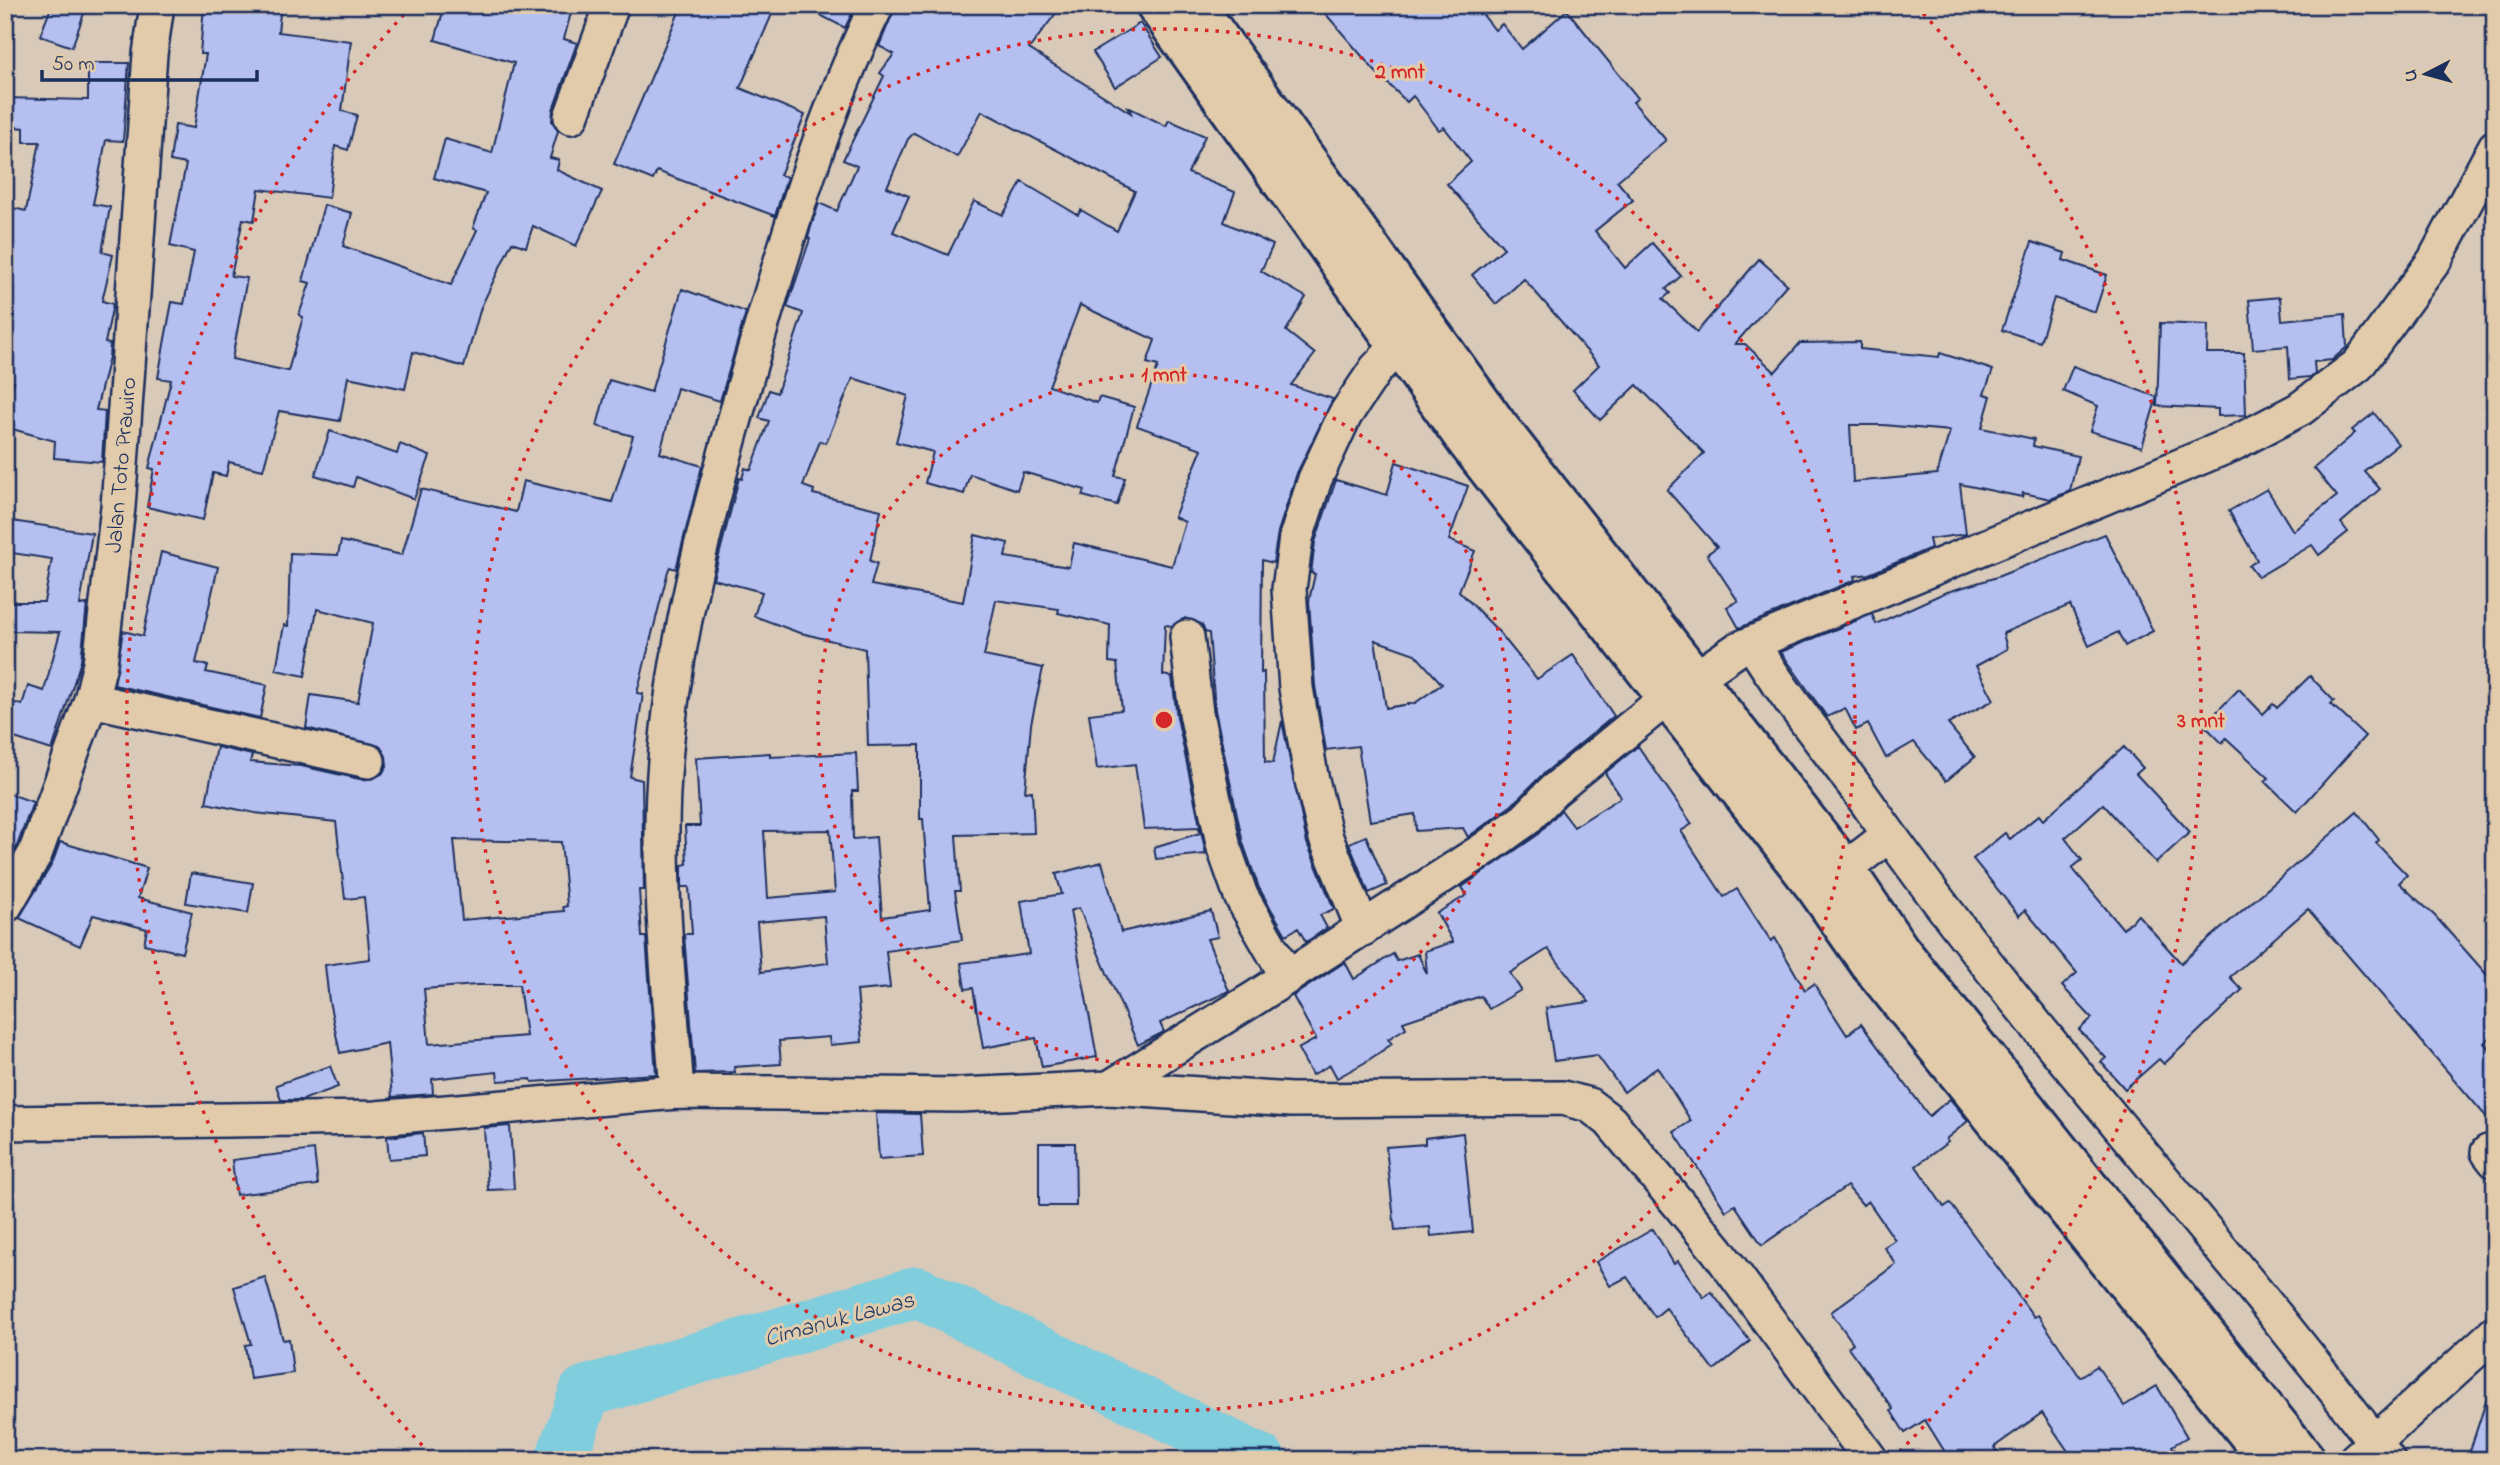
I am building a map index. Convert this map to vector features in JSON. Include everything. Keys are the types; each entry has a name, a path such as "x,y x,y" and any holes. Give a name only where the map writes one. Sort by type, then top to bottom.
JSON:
{"main road":[{"path":"1180,11 1397,348 1546,517 1697,679 1831,879 1869,963 1975,1070 2193,1343 2306,1460"},
{"path":"2193,1343 2269,1460"}],"street":[{"name":"Jalan Toto Prawiro","path":"5,906 35,855 91,700 100,664 118,507 149,54 157,5"},
{"path":"571,117 612,5"},
{"path":"677,1092 662,839 670,716 686,608 721,468 788,236 828,116 877,5"},
{"path":"1109,1088 1363,929 1525,820 1553,791 1697,679 2220,449 2300,409 2358,365 2434,261 2495,147"},
{"path":"1363,929 1326,838 1311,776 1295,675 1289,589 1296,538 1315,479 1345,415 1397,348"},
{"path":"1188,637 1196,713 1224,848 1241,896 1287,976"},
{"path":"1697,679 1774,678 1889,835 2017,1000 2267,1303 2369,1454 2495,1333"},
{"path":"91,700 368,761"},
{"path":"1831,879 1889,835"},
{"path":"5,1123 376,1118 677,1092 960,1095 1109,1088 1291,1100 1563,1098 1589,1105 1610,1121 1717,1250 1871,1460"}],"building":[{"path":"52,5 87,5 72,47 40,36"},
{"path":"204,5 281,5 278,32 351,41 342,111 357,115 348,150 335,146 329,198 259,189 254,221 243,219 231,276 247,278 232,359 288,371 303,317 299,315 310,283 303,281 324,205 352,213 343,246 451,285 477,230 473,228 486,193 434,178 445,139 492,153 514,63 435,40 445,5 573,5 564,39 577,43 553,110 552,121 558,131 550,158 559,160 557,170 602,191 576,246 533,226 526,247 512,242 481,307 464,367 413,352 405,389 348,377 340,421 279,411 263,470 229,462 226,476 213,473 203,520 147,507 154,469 149,468 171,380 158,378 165,339 172,302 184,304 194,252 170,246 186,164 170,161 175,125 194,128 206,54 200,54"},
{"path":"682,5 776,5 740,88 805,115 780,175 787,177 775,216 657,171 653,180 614,164"},
{"path":"801,5 856,5 845,28"},
{"path":"896,5 1062,5 1029,49 1131,113 1128,107 1166,126 1169,120 1205,136 1188,173 1235,192 1224,222 1273,245 1261,271 1306,297 1286,331 1315,354 1291,385 1333,399 1297,473 1278,532 1273,563 1262,560 1261,673 1264,672 1265,762 1273,763 1282,721 1307,843 1334,909 1320,915 1327,928 1306,942 1298,928 1286,935 1259,888 1243,843 1215,710 1209,633 1205,632 1202,625 1185,618 1172,626 1165,625 1163,675 1172,677 1177,717 1206,854 1156,859 1154,847 1200,833 1199,827 1144,829 1135,764 1097,769 1089,714 1122,710 1117,663 1109,662 1110,625 1058,613 1059,609 996,600 984,656 1043,668 1031,724 1025,792 1032,791 1034,833 956,835 960,891 955,891 962,940 886,951 890,988 857,991 862,1042 830,1045 829,1037 779,1041 781,1064 734,1067 735,1072 695,1073 684,934 692,934 689,887 682,887 682,865 687,864 685,826 700,826 696,758 770,753 770,757 856,753 858,791 852,791 853,839 876,837 882,917 930,910 923,819 920,819 920,745 868,746 865,649 797,632 754,616 762,592 713,579 739,478 742,479 745,468 751,470 769,421 759,418 769,390 777,393 803,313 787,307 819,203 837,211 857,166 843,160 884,76 880,73 894,54 879,46","holes":["982,111 1135,191 1117,231 1081,210 1078,215 1022,182 1003,215 974,201 948,255 893,232 909,196 887,187 908,139 914,133 957,157","1080,305 1155,340 1147,363 1158,366 1137,426 1202,449 1174,517 1185,522 1172,566 1074,543 1069,567 1005,557 1008,543 975,535 963,602 871,585 877,563 870,561 881,510 813,494 814,490 803,486 820,441 826,443 853,378 908,396 896,442 933,452 925,483 964,494 970,474 1017,490 1023,472 1085,490 1083,496 1117,505 1125,478 1115,476 1134,407 1099,397 1097,403 1049,386","830,830 835,892 768,898 764,831","824,916 828,963 761,972 757,922"]},
{"path":"1318,5 1475,5 1495,30 1502,24 1522,49 1567,10 1638,98 1633,102 1666,140 1617,181 1633,200 1595,231 1625,268 1652,243 1681,276 1666,289 1670,293 1663,299 1697,332 1759,259 1787,284 1735,344 1745,344 1775,372 1800,343 1860,342 1860,349 1939,357 1940,353 1993,370 1984,394 1991,396 1982,428 2034,439 2033,446 2078,456 2070,491 2051,499 2023,493 2022,497 1960,484 1966,534 1929,539 1931,548 1869,574 1854,576 1855,580 1739,628 1727,607 1738,601 1707,554 1717,547 1667,490 1704,453 1637,385 1600,420 1573,390 1599,365 1524,279 1496,304 1472,275 1504,248 1447,184 1471,162 1444,127 1439,130 1413,96 1407,102 1374,70","holes":["1850,425 1950,431 1937,474 1853,482"]},
{"path":"1140,23 1162,57 1115,87 1093,52"},
{"path":"88,63 129,63 123,141 106,140 93,204 110,207 102,252 113,255 102,301 113,304 105,343 110,344 109,357 96,410 105,411 102,462 54,458 55,441 5,427 5,413 14,382 5,380 5,206 26,211 40,142 24,142 24,128 5,126 5,98 88,100"},
{"path":"2032,242 2065,253 2063,260 2107,275 2095,312 2054,298 2040,342 2002,330"},
{"path":"682,289 746,312 720,401 677,388 660,453 702,466 676,569 670,567 668,571 637,693 643,694 630,777 642,780 644,890 639,890 642,937 646,937 656,1074 532,1082 531,1079 498,1081 497,1072 432,1079 433,1094 392,1097 387,1043 340,1053 329,1001 325,965 370,959 364,897 345,899 336,822 255,813 206,803 217,747 252,755 250,762 301,766 364,780 382,774 387,766 386,756 380,746 306,728 311,695 358,702 373,623 317,609 305,676 276,670 284,625 288,626 290,553 338,555 341,541 402,555 421,489 516,512 523,481 612,502 633,436 597,426 609,380 651,392","holes":["454,840 561,842 567,906 563,907 564,911 462,920","519,985 526,1036 429,1044 424,989"]},
{"path":"2280,297 2282,320 2345,314 2347,347 2332,360 2314,362 2315,374 2310,377 2290,379 2288,346 2253,349 2249,300"},
{"path":"2160,323 2208,325 2207,353 2244,353 2246,415 2218,416 2218,409 2157,406"},
{"path":"2073,366 2157,397 2142,447 2090,431 2098,406 2063,391"},
{"path":"2374,413 2398,444 2364,471 2380,489 2341,523 2348,532 2319,555 2312,545 2258,577 2249,566 2257,560 2229,511 2267,489 2293,531 2337,496 2314,468 2355,433 2352,430"},
{"path":"330,431 397,454 400,444 430,456 414,499 356,477 353,487 315,475"},
{"path":"1396,462 1468,486 1449,540 1475,551 1459,591 1499,632 1537,679 1573,655 1614,716 1541,776 1512,805 1468,837 1463,828 1416,831 1415,814 1370,821 1358,746 1326,750 1315,686 1309,601 1315,574 1311,573 1315,542 1336,480 1387,495","holes":["1375,640 1415,654 1442,684 1415,703 1386,708"]},
{"path":"5,520 92,533 80,605 87,604 81,661 52,750 5,735 5,700 22,705 28,686 44,691 60,632 5,631 5,602 44,602 52,559 5,552"},
{"path":"2105,534 2153,631 2125,646 2118,632 2089,646 2070,605 2003,633 2007,649 1976,666 1994,700 1948,724 1975,757 1946,781 1914,742 1886,758 1868,724 1856,730 1845,708 1827,717 1781,652 1872,614 1876,624 1944,593 1997,577"},
{"path":"161,552 218,567 196,663 208,666 206,672 267,685 260,718 114,685 123,631 143,636"},
{"path":"2310,676 2334,701 2331,704 2365,736 2297,812 2265,781 2269,778 2226,738 2222,743 2204,725 2239,689 2263,714 2273,704 2277,708"},
{"path":"1638,746 1692,824 1681,831 1724,897 1737,889 1771,941 1775,938 1805,990 1814,984 1847,1035 1861,1024 1929,1116 1950,1099 1966,1118 1968,1121 1946,1139 1948,1142 1916,1166 1944,1207 1950,1203 2034,1317 2038,1315 2080,1377 2097,1366 2124,1406 2157,1386 2187,1437 2172,1446 2181,1460 2074,1460 2042,1413 1994,1447 1997,1451 1983,1460 1950,1460 1925,1420 1905,1433 1891,1411 1893,1409 1848,1347 1853,1343 1831,1312 1896,1264 1884,1247 1895,1240 1868,1201 1863,1205 1847,1186 1762,1245 1735,1205 1726,1211 1674,1132 1691,1121 1657,1067 1624,1092 1597,1055 1554,1061 1546,1008 1589,1002 1548,949 1510,973 1521,990 1489,1009 1481,996 1403,1022 1406,1028 1388,1039 1392,1044 1364,1063 1337,1078 1330,1065 1312,1075 1298,1049 1316,1039 1293,996 1345,962 1354,979 1393,954 1397,961 1418,954 1427,974 1425,951 1453,942 1437,913 1467,895 1462,887 1536,836 1561,810 1574,827 1621,797 1605,773"},
{"path":"2124,747 2143,768 2136,774 2190,832 2156,863 2103,804 2065,838 2082,860 2072,868 2123,929 2138,915 2181,963 2357,812 2379,840 2376,843 2407,875 2399,883 2435,916 2495,984 2495,1033 2484,1043 2495,1055 2495,1127 2308,909 2230,977 2242,990 2164,1064 2159,1059 2125,1089 2101,1062 2106,1058 2079,1030 2092,1018 2062,986 2077,973 2025,910 2019,916 1973,859 2005,833 2010,839 2039,815 2043,820"},
{"path":"5,792 33,802 17,846 5,867"},
{"path":"1366,836 1387,885 1369,893 1349,843"},
{"path":"60,842 147,868 138,898 192,912 182,953 144,944 147,929 93,915 80,946 19,918 52,864"},
{"path":"1102,862 1121,932 1211,911 1218,937 1207,939 1229,991 1160,1023 1164,1032 1138,1045 1079,908 1070,911 1097,1057 1042,1067 1036,1038 983,1048 973,988 965,989 961,963 1029,954 1021,901 1062,894 1056,874"},
{"path":"191,873 253,883 248,913 186,903"},
{"path":"330,1066 338,1087 302,1100 281,1100 276,1085"},
{"path":"876,1113 920,1114 923,1156 879,1159"},
{"path":"510,1126 514,1189 488,1190 484,1128"},
{"path":"423,1133 425,1156 389,1159 387,1137"},
{"path":"1463,1133 1473,1232 1431,1236 1430,1227 1395,1230 1386,1147 1425,1144 1425,1138"},
{"path":"1039,1143 1075,1143 1076,1206 1039,1206"},
{"path":"314,1150 318,1185 236,1195 232,1160"},
{"path":"1653,1229 1674,1264 1678,1261 1704,1298 1711,1292 1750,1341 1714,1370 1666,1308 1655,1317 1627,1277 1610,1286 1596,1262"},
{"path":"265,1277 283,1340 289,1339 293,1373 250,1379 245,1345 251,1344 234,1287"},
{"path":"2490,1389 2495,1390 2495,1460 2467,1460"}],"waterway":[{"name":"Cimanuk Lawas","path":"561,1460 585,1392 917,1292 1260,1460"}]}
